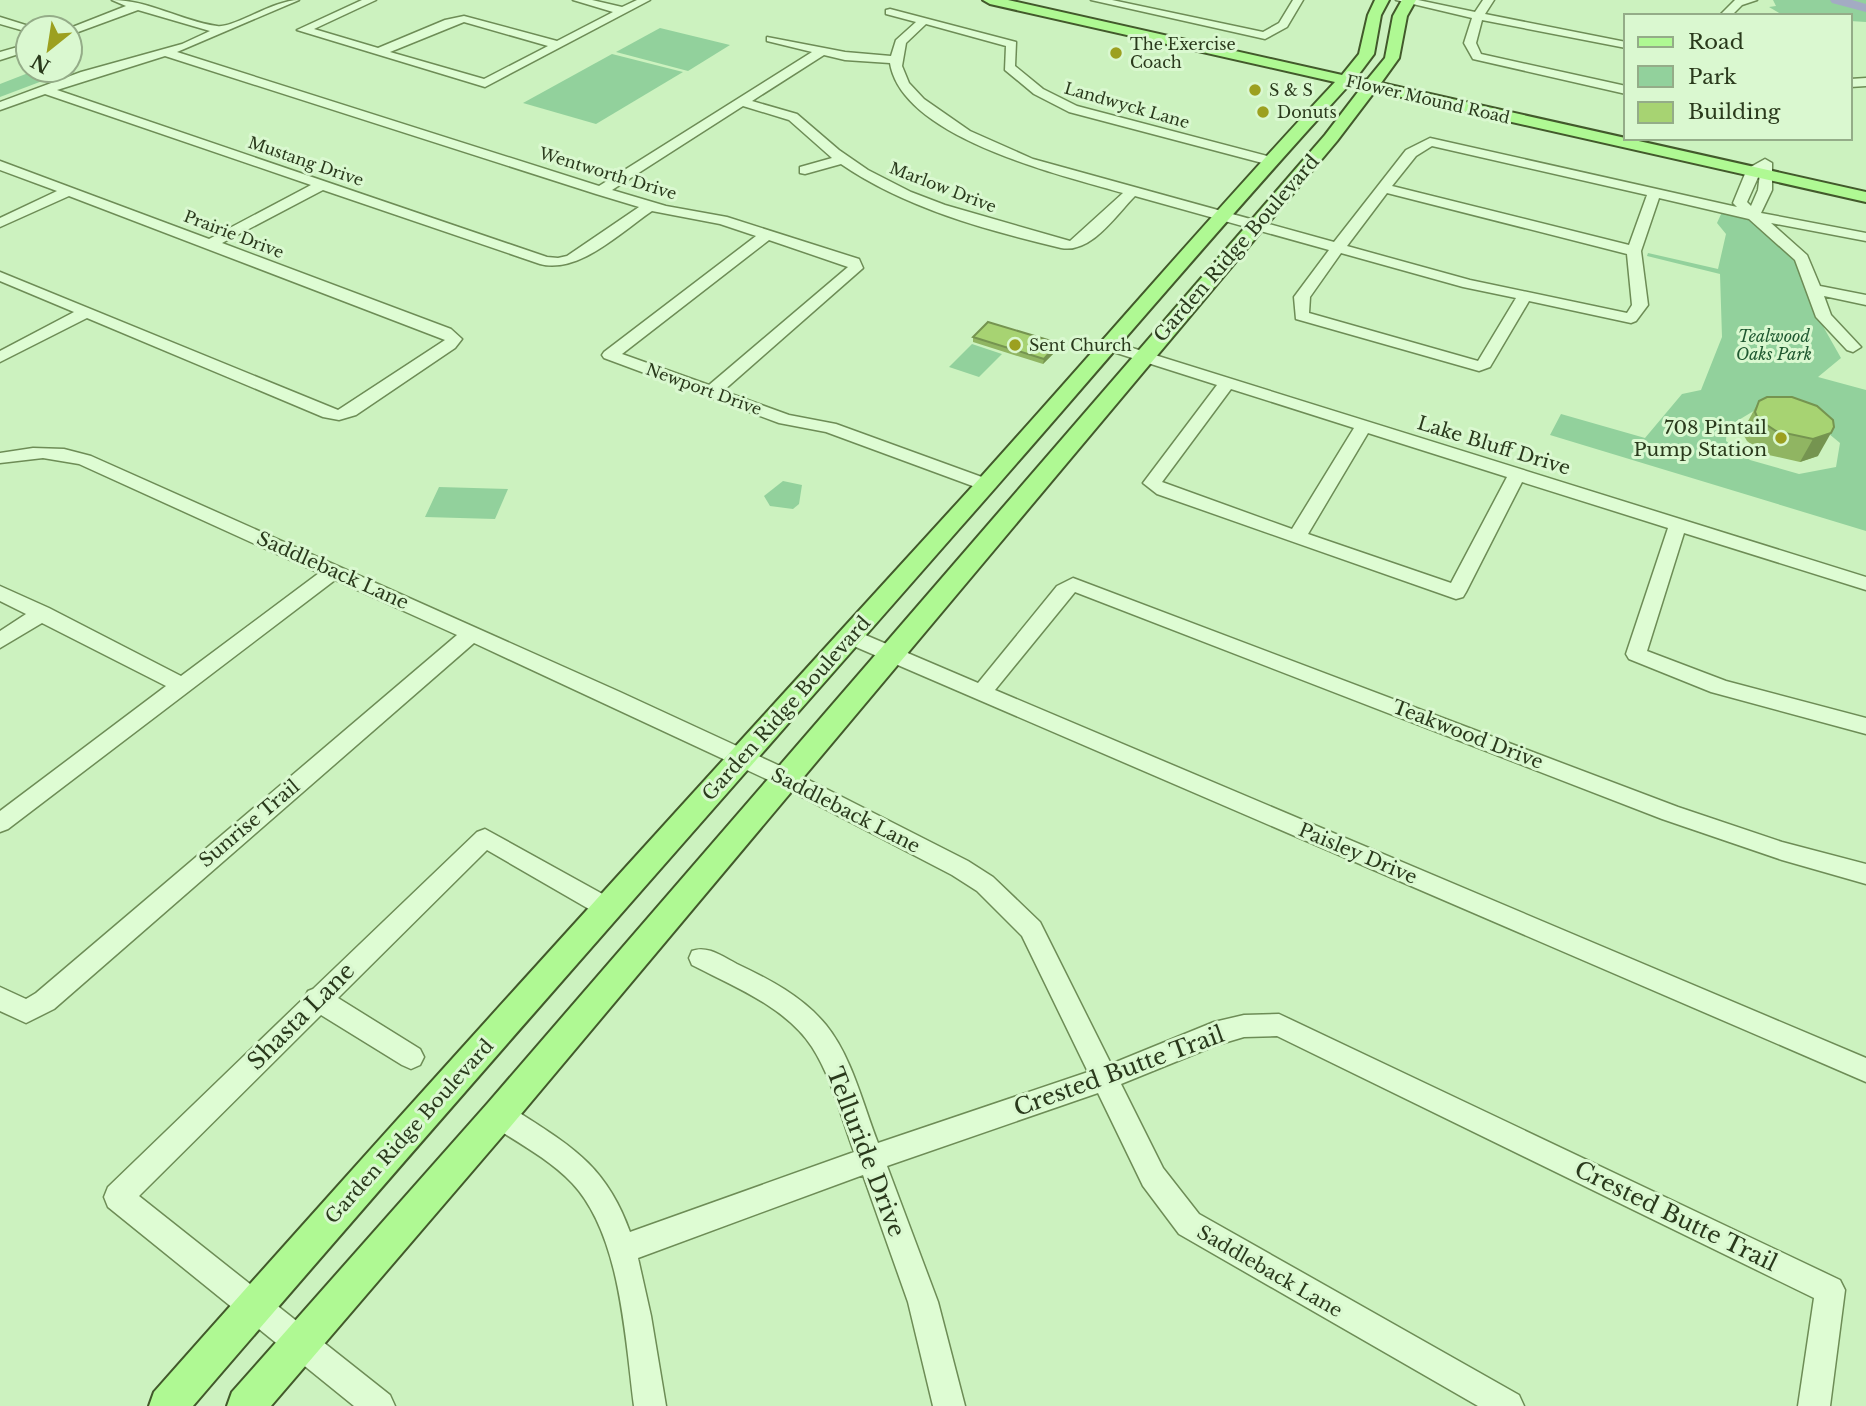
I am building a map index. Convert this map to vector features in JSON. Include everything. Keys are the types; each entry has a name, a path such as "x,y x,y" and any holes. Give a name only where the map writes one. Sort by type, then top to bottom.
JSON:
{"main road":[{"name":"Flower Mound Road","path":"990,0 1624,132"},
{"name":"Flower Mound Road","path":"1029,0 1349,76"},
{"name":"Garden Ridge Boulevard","path":"168,1406 391,1150 1110,346 1270,161 1349,76 1369,50 1372,17 1382,0"},
{"name":"Garden Ridge Boulevard","path":"246,1406 499,1115 1331,138 1392,58 1400,16 1409,0"},
{"name":"Flower Mound Road","path":"1374,81 1624,138"},
{"path":"1299,130 1331,138"},
{"name":"Flower Mound Road","path":"1631,140 1866,197"},
{"name":"Flower Mound Road","path":"1659,140 1762,170 1866,186"},
{"path":"939,535 978,550"}],"street":[{"path":"117,0 221,31"},
{"path":"0,106 43,89 165,52 294,0"},
{"path":"371,0 303,30 485,83 645,0"},
{"path":"578,0 623,11"},
{"path":"1096,0 1265,36 1283,25 1298,0"},
{"path":"1401,0 1624,45"},
{"path":"1489,0 1478,15 1472,32 1471,47 1477,57 1624,90"},
{"path":"1726,14 1739,2 1752,0"},
{"path":"84,27 137,6"},
{"name":"Landwyck Lane","path":"890,12 1012,44 1009,67 1044,94 1073,109 1270,161"},
{"path":"379,52 449,22 464,19 559,45"},
{"path":"925,20 905,37 898,48 896,60 900,76 908,90 975,141 1028,162 1468,284 1631,318 1640,305 1634,251 1655,191"},
{"path":"771,39 852,57 896,60"},
{"path":"601,191 822,51"},
{"name":"Wentworth Drive","path":"165,52 650,206 722,220 854,262 856,268 710,392"},
{"name":"Mustang Drive","path":"43,89 545,261 559,263 572,260 650,206"},
{"name":"Marlow Drive","path":"742,102 793,117 842,159 876,180 940,208 1071,246 1080,243 1132,191"},
{"path":"1526,294 1483,364 1474,366 1301,316 1302,297 1411,153 1430,142 1752,215 1866,237"},
{"path":"805,170 842,159"},
{"name":"Prairie Drive","path":"0,165 445,332 454,339 360,405 339,415 320,411 86,312"},
{"path":"1752,215 1758,207 1762,170"},
{"path":"210,244 322,185"},
{"path":"1383,188 1634,251"},
{"path":"0,223 68,191"},
{"path":"1752,215 1802,258 1824,317 1853,347"},
{"name":"Newport Drive","path":"766,235 610,355 785,419 830,428 984,484"},
{"path":"0,276 86,312"},
{"path":"1815,290 1866,300"},
{"path":"0,357 86,312"},
{"name":"Lake Bluff Drive","path":"1110,346 1866,584"},
{"path":"1227,383 1152,483 1163,490 1296,538 1456,592 1517,474"},
{"path":"1296,538 1364,426"},
{"name":"Saddleback Lane","path":"0,457 47,452 68,454 473,632 742,757 960,868 985,884 1031,929 1153,1177 1189,1224 1508,1406"},
{"path":"1678,525 1636,654 1654,663 1745,694 1866,726"},
{"path":"0,822 335,570"},
{"name":"Teakwood Drive","path":"982,692 1064,591 1073,584 1670,813 1782,851 1866,874"},
{"path":"0,593 183,685"},
{"path":"0,641 42,613"},
{"name":"Sunrise Trail","path":"0,998 26,1012 45,1001 473,632"},
{"name":"Paisley Drive","path":"849,636 1866,1070"},
{"name":"Shasta Lane","path":"254,1307 118,1197 317,999 485,838 609,909"},
{"name":"Telluride Drive","path":"701,958 748,981 788,1005 818,1034 847,1095 922,1300 949,1406"},
{"path":"317,999 411,1057"},
{"name":"Crested Butte Trail","path":"623,1249 1106,1078 1214,1034 1244,1026 1279,1025 1830,1290 1814,1406"},
{"path":"499,1115 582,1174 607,1208 623,1249 650,1406"},
{"path":"254,1307 379,1406"}],"green space":[{"path":"1773,0 1866,0 1866,22 1852,21 1852,14 1781,14 1769,7 1776,6"},
{"path":"660,28 730,45 688,71 616,52"},
{"path":"612,54 683,72 596,124 523,103"},
{"path":"14,79 14,84 34,84 0,97 0,84"},
{"name":"Tealwood Oaks Park","path":"1722,212 1750,220 1795,258 1804,274 1824,328 1841,358 1818,377 1866,390 1866,531 1550,435 1561,414 1645,438 1682,394 1701,390 1722,337 1720,274 1647,256 1648,253 1718,269 1726,234 1717,223","holes":["1762,406 1811,419 1840,443 1836,467 1799,474 1750,460 1726,441 1727,427"]},
{"path":"972,344 1002,354 979,377 949,367"},
{"path":"783,481 802,485 799,504 793,509 770,506 764,496"},
{"path":"439,487 508,489 495,519 425,517"}],"building":[{"name":"Sent Church","path":"988,322 1058,343 1044,359 973,337"},
{"path":"1767,397 1792,397 1817,406 1833,420 1831,433 1813,439 1776,431 1758,419 1755,412 1759,401"}],"waterway":[{"path":"1837,0 1866,8"}],"place":[{"name":"The Exercise Coach","path":"1116,53"},
{"name":"S & S","path":"1255,90"},
{"name":"Donuts","path":"1263,112"},
{"name":"Sent Church","path":"1015,345"},
{"name":"708 Pintail Pump Station","path":"1781,438"}]}
